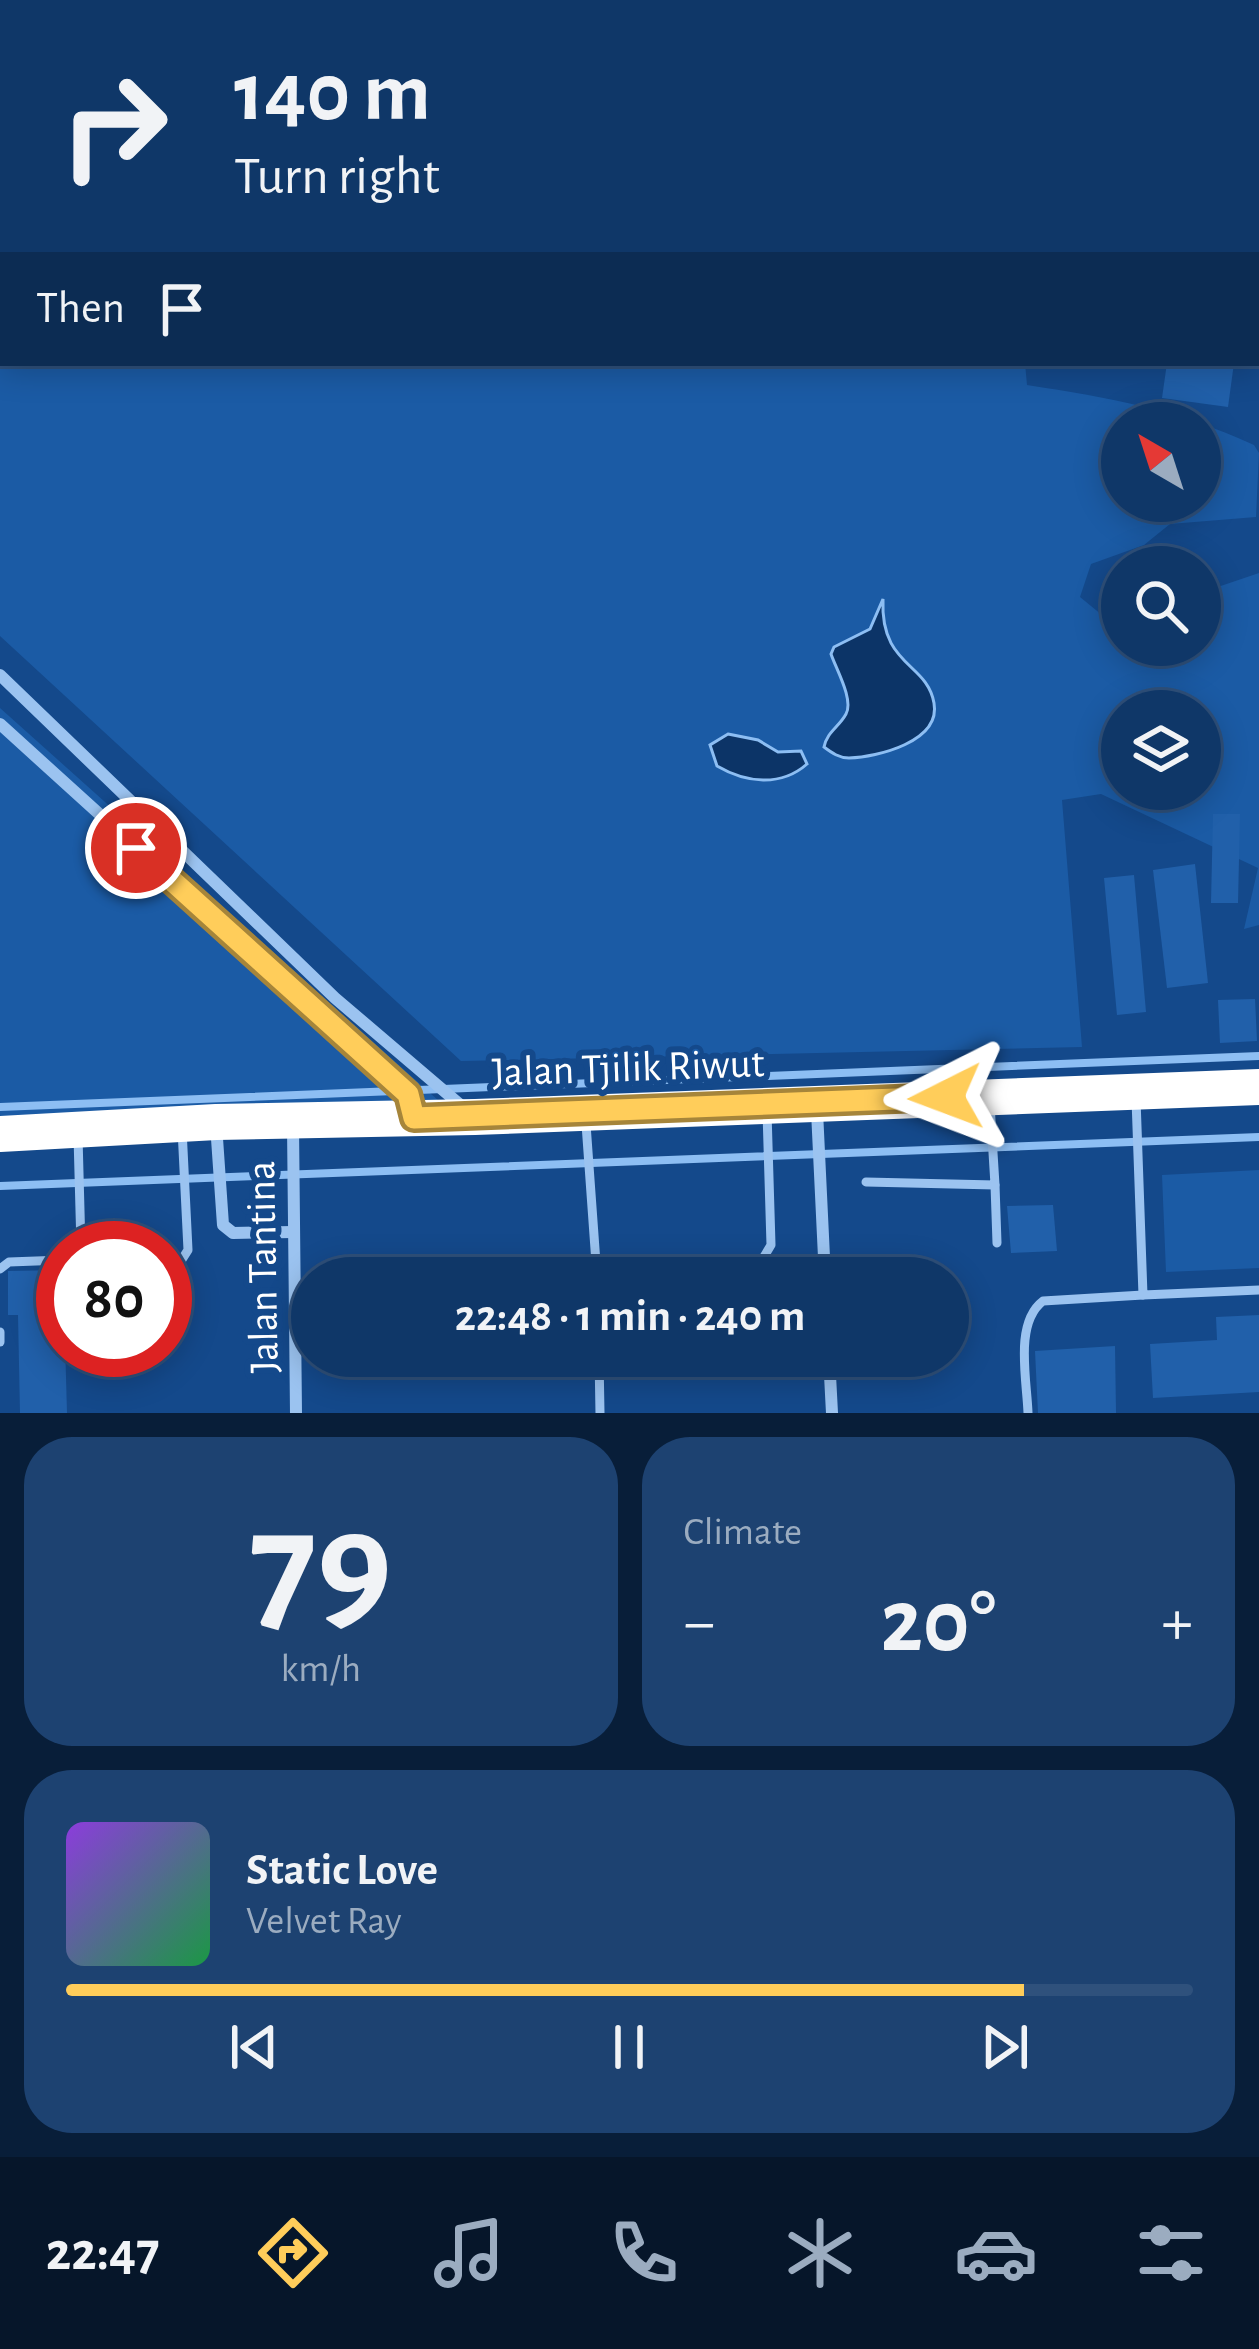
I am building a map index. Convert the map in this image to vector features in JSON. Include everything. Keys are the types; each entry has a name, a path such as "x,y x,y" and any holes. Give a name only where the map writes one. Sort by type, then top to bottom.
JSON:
{"highway":[{"name":"Jalan Tjilik Riwut","path":"0,1134 1259,1087"}],"street":[{"path":"0,675 335,998 475,1117"},
{"path":"0,724 408,1094 414,1118"},
{"path":"817,1104 824,1257"},
{"name":"Jalan Tantina","path":"292,1120 296,1413"},
{"path":"199,1123 223,1225 233,1233 292,1232"},
{"path":"830,1377 832,1413"}],"lane":[{"path":"1136,1092 1143,1294"},
{"path":"990,1095 997,1243"},
{"path":"766,1105 771,1245 766,1257"},
{"path":"586,1113 596,1257"},
{"path":"191,1221 199,1123"},
{"path":"78,1131 80,1221"},
{"path":"866,1182 995,1185"},
{"path":"0,1269 9,1262 36,1261"},
{"path":"1028,1413 1026,1334 1033,1309 1043,1301 1259,1290"},
{"path":"0,1332 0,1342"},
{"path":"599,1377 600,1413"}],"shaded area":[{"path":"0,366 1025,366 1027,385 1123,402 1101,402 1101,522 1195,522 1170,524 1141,546 1101,546 1101,560 1091,564 1080,597 1101,614 1101,666 1221,666 1221,586 1259,573 1259,925 1244,929 1258,868 1135,810 1221,810 1221,690 1101,690 1101,794 1062,800 1082,1047 461,1061 0,636"},
{"path":"1221,432 1254,445 1259,453 1256,517 1221,520"},
{"path":"883,599 889,638 930,690 934,717 928,728 905,745 842,757 824,747 848,708 831,654 834,647 870,629"},
{"path":"0,708 449,1110 0,1126"},
{"path":"728,734 758,740 778,752 801,751 807,764 775,779 728,772 717,766 710,745"},
{"path":"1259,1170 1259,1268 1166,1272 1162,1175"}],"building":[{"path":"1167,366 1234,366 1228,407 1221,402 1162,398"},
{"path":"1213,814 1240,814 1238,903 1211,903"},
{"path":"1195,864 1208,983 1167,988 1153,870"},
{"path":"1134,875 1146,1012 1117,1015 1104,878"},
{"path":"1255,999 1257,1041 1220,1043 1218,1000"},
{"path":"1053,1205 1057,1251 1011,1253 1007,1206"},
{"path":"36,1270 36,1377 66,1377 67,1413 20,1413 18,1315 8,1315 8,1271"},
{"path":"1259,1315 1259,1392 1153,1398 1150,1344 1217,1340 1216,1317"},
{"path":"1115,1346 1116,1413 1038,1413 1035,1351"}],"waterway":[{"path":"0,1107 1259,1056"},
{"path":"0,1186 1259,1137"}],"route":[{"path":"136,848 408,1094 414,1118 946,1097"}]}
